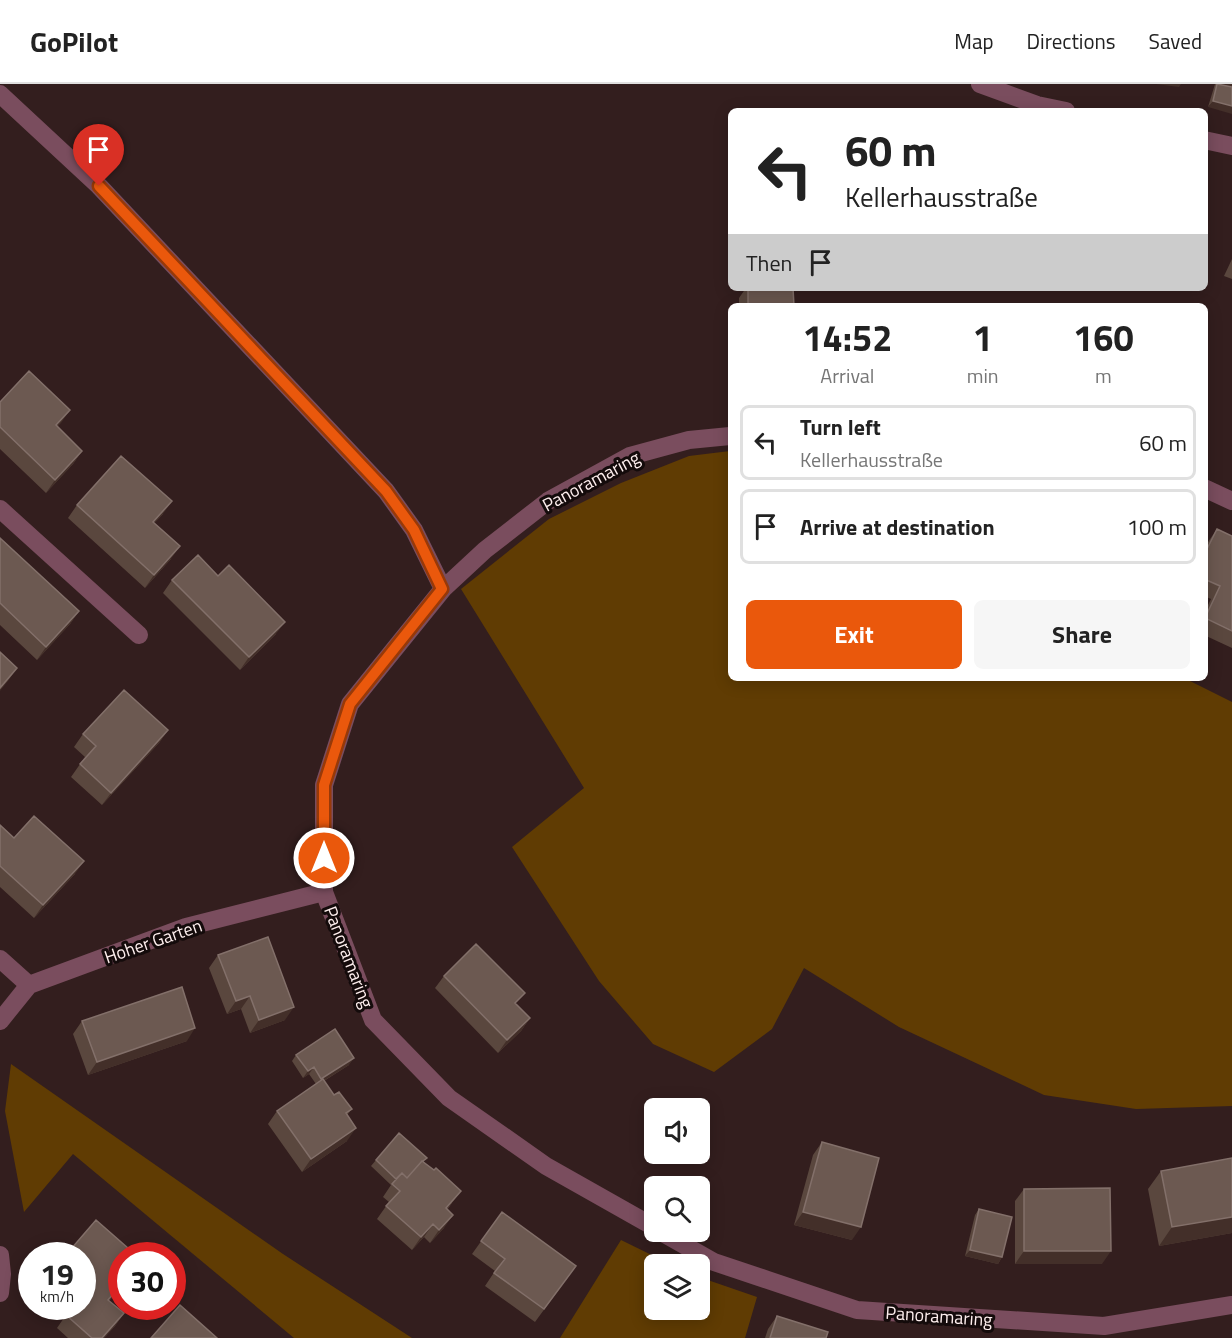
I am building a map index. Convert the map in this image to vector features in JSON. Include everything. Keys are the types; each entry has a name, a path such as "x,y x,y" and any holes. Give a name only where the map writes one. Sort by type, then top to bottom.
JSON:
{"street":[{"path":"980,84 1052,108"},
{"path":"0,94 99,186 386,491 414,530 442,589"},
{"path":"1208,141 1232,146"},
{"name":"Panoramaring","path":"644,1221 546,1166 449,1098 373,1020 324,892 324,785 350,704 442,589 485,550 548,501 630,456 689,440 728,436"},
{"path":"1208,490 1232,501"},
{"path":"0,509 140,635"},
{"name":"Hoher Garten","path":"29,985 186,927 324,892"},
{"path":"0,959 29,985 0,1021"},
{"name":"Panoramaring","path":"679,1242 714,1262 857,1310 1104,1326 1232,1305"},
{"path":"0,1255 2,1274 0,1293"}],"shaded area":[{"path":"728,451 728,681 1190,681 1232,702 1232,1106 1136,1109 1044,1095 899,1027 804,968 772,1029 714,1072 653,1044 599,981 512,847 584,788 461,589 549,519 621,483 689,456"},
{"path":"11,1064 283,1254 412,1338 294,1338 186,1248 186,1242 179,1242 73,1154 24,1212 5,1111"},
{"path":"621,1240 650,1254 644,1254 644,1320 710,1320 710,1281 757,1297 745,1338 560,1338"}],"building":[{"path":"1217,84 1232,87 1232,106 1213,101"},
{"path":"748,291 793,291 794,303 748,303"},
{"path":"29,371 70,410 56,425 82,451 55,480 0,427 0,402"},
{"path":"121,456 172,501 153,522 180,546 154,575 77,505"},
{"path":"1217,529 1232,536 1232,631 1208,619 1208,612 1220,586 1208,581 1208,547"},
{"path":"0,538 79,611 46,647 0,603"},
{"path":"198,555 218,576 229,565 285,622 249,657 172,580"},
{"path":"0,652 17,668 0,688"},
{"path":"124,690 168,730 111,793 80,764 96,746 83,734"},
{"path":"34,816 84,861 43,905 0,866 0,825 14,838"},
{"path":"268,937 294,1007 259,1020 250,996 236,1001 218,955"},
{"path":"476,944 525,993 515,1003 530,1018 507,1040 444,976"},
{"path":"182,987 195,1028 97,1062 82,1021"},
{"path":"335,1029 354,1058 321,1079 314,1067 308,1071 296,1055"},
{"path":"323,1079 334,1095 339,1092 352,1109 346,1113 356,1128 311,1159 277,1111"},
{"path":"399,1133 427,1158 407,1178 402,1173 396,1179 376,1160"},
{"path":"822,1142 879,1158 861,1227 803,1212"},
{"path":"1232,1158 1232,1217 1172,1227 1161,1171"},
{"path":"422,1161 434,1170 436,1168 461,1191 446,1208 453,1215 439,1230 433,1224 421,1237 386,1206 400,1191 392,1184 402,1173 407,1178"},
{"path":"1110,1188 1111,1251 1024,1251 1024,1189"},
{"path":"979,1209 1012,1217 1002,1257 970,1250"},
{"path":"502,1212 576,1266 544,1309 494,1273 505,1259 481,1241"},
{"path":"96,1220 121,1242 108,1242 108,1320 118,1320 102,1338 92,1338 72,1320 96,1320 96,1242 77,1242"},
{"path":"186,1310 217,1338 151,1338 167,1320 186,1320"},
{"path":"777,1316 828,1332 826,1338 770,1338"}],"route":[{"path":"99,186 386,491 414,530 442,589 350,704 324,785 324,858"}]}
